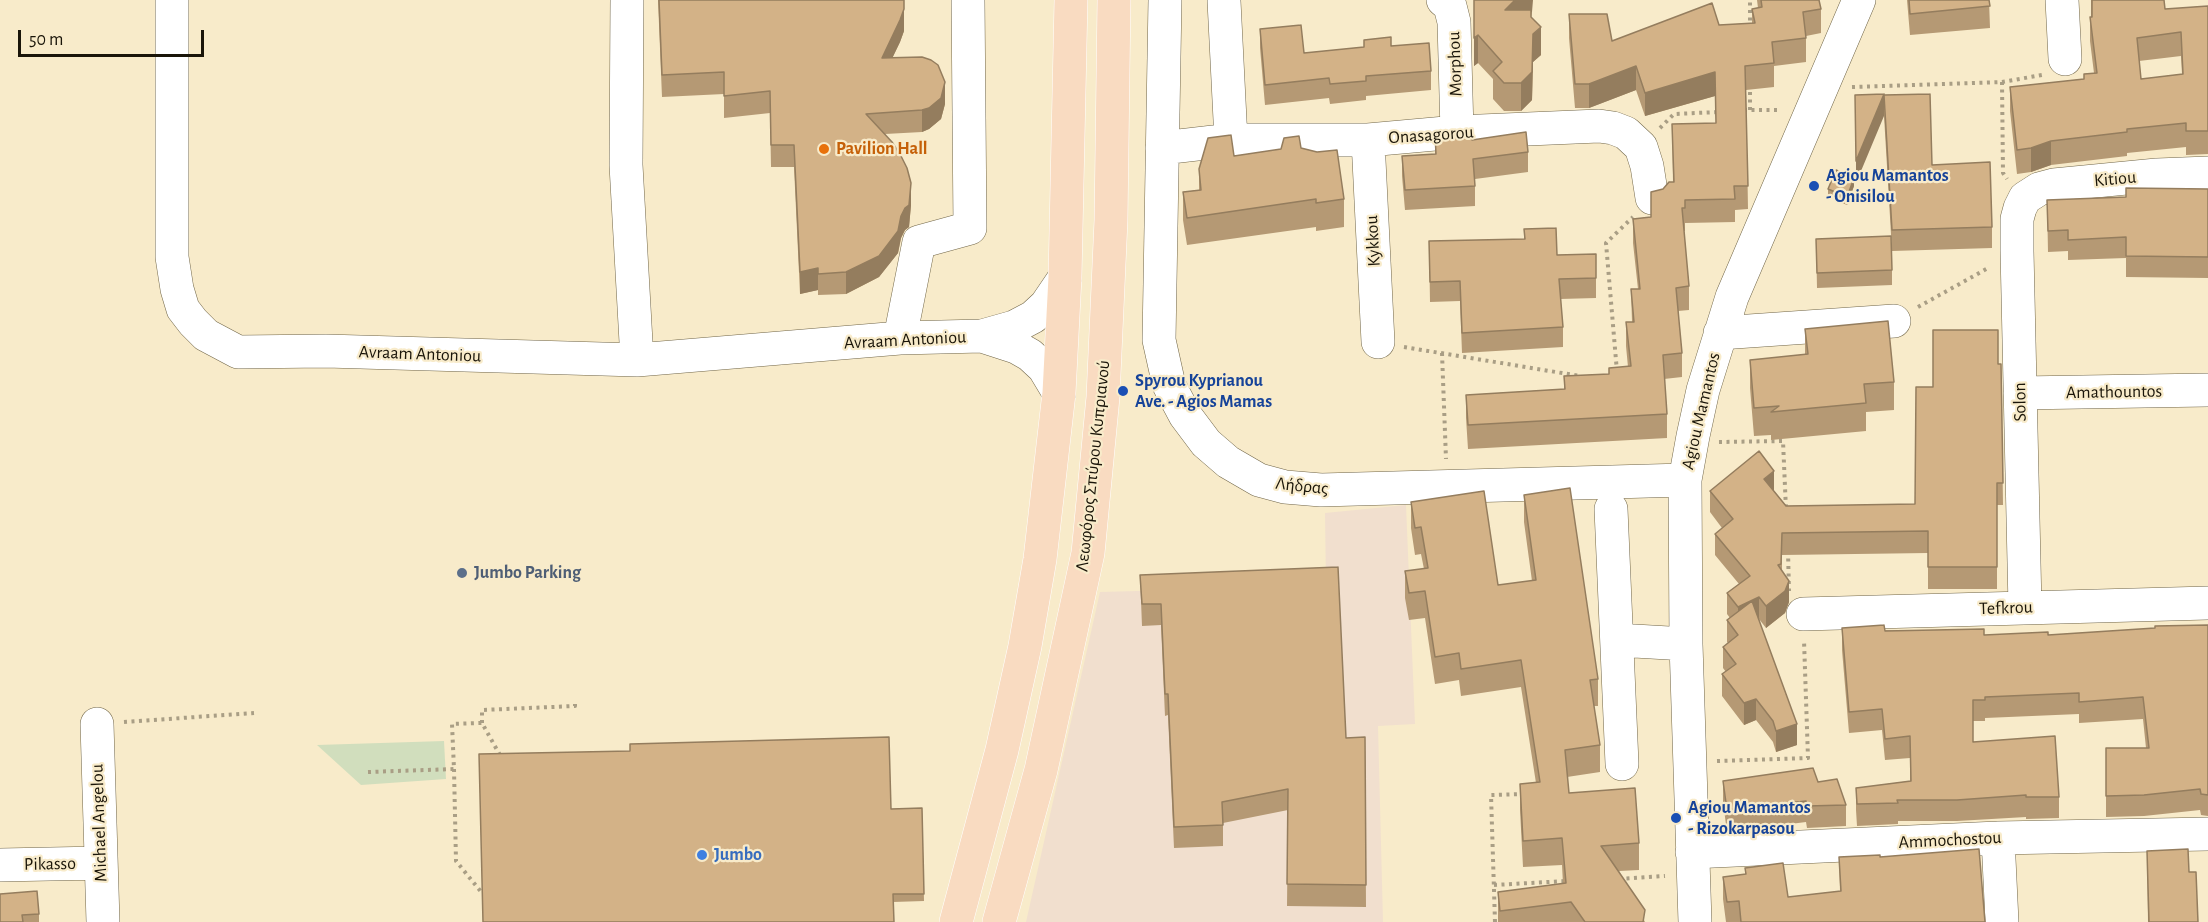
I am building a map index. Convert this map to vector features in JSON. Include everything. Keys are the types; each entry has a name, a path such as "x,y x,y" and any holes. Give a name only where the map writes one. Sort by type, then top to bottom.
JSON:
{"main road":[{"path":"956,922 1002,750 1025,646 1040,559 1059,393 1065,277 1071,0"},
{"name":"Λεωφόρος Σπύρου Κυπριανού","path":"999,922 1041,770 1088,553 1104,385 1111,220 1114,0"}],"street":[{"name":"Avraam Antoniou","path":"172,0 172,257 177,289 183,309 193,322 206,335 238,352 326,351 637,360 900,338 982,336"},
{"path":"627,0 626,165 637,360"},
{"path":"900,338 919,242 970,228 968,0"},
{"name":"Λήδρας","path":"1165,0 1159,340 1169,385 1185,415 1206,443 1228,462 1259,480 1285,487 1321,490 1685,480"},
{"name":"Morphou","path":"1443,0 1450,6 1454,22 1457,132"},
{"name":"Agiou Mamantos","path":"1695,922 1686,644 1685,480 1703,390 1732,297 1859,0"},
{"path":"2062,0 2065,59"},
{"path":"1224,1 1231,140"},
{"name":"Onasagorou","path":"1162,148 1231,140 1368,140 1457,132 1599,126 1626,133 1641,147"},
{"name":"Kykkou","path":"1368,140 1378,342"},
{"path":"1641,147 1647,166 1652,198"},
{"name":"Kitiou","path":"2024,200 2039,189 2054,185 2157,175 2208,173"},
{"name":"Solon","path":"2024,200 2017,219 2017,251 2025,608"},
{"path":"982,336 1014,327 1034,317 1046,305 1065,277"},
{"path":"1720,333 1894,321"},
{"path":"982,336 1016,347 1030,355 1044,369 1059,393"},
{"name":"Amathountos","path":"2020,393 2208,390"},
{"path":"1611,508 1622,764"},
{"name":"Tefkrou","path":"1803,614 2208,603"},
{"path":"1617,640 1686,644"},
{"name":"Michael Angelou","path":"97,724 103,922"},
{"name":"Ammochostou","path":"1692,864 1998,838 2208,834"},
{"path":"1998,838 2002,922"},
{"name":"Pikasso","path":"0,864 100,863"}],"path":[{"path":"1750,0 1750,33"},
{"path":"1739,110 2002,82 2040,76 2065,59"},
{"path":"1750,77 1750,110"},
{"path":"2002,82 2003,173 2024,200"},
{"path":"1641,147 1674,114 1728,111"},
{"path":"1618,382 1606,243 1652,198"},
{"path":"1894,321 2017,251"},
{"path":"1378,342 1591,378"},
{"path":"1442,353 1447,487"},
{"path":"1693,436 1719,442 1783,441 1786,521"},
{"path":"1689,762 1808,758 1803,614 1790,602 1787,544"},
{"path":"503,762 482,723 482,710 575,706 575,701"},
{"path":"97,724 254,712"},
{"path":"482,723 452,724 456,861 482,893"},
{"path":"368,772 454,768"},
{"path":"1495,922 1491,795 1526,794"},
{"path":"1611,879 1692,864"},
{"path":"1494,885 1576,881"}],"shaded area":[{"path":"1406,505 1415,724 1378,726 1383,922 1026,922 1100,592 1326,586 1325,513"}],"green space":[{"path":"444,741 446,779 361,785 317,745"}],"building":[{"name":"Pavilion Hall","path":"659,0 904,0 900,20 882,58 922,57 931,60 938,65 945,82 941,98 929,108 866,114 900,154 911,183 909,205 901,216 898,231 879,256 846,272 818,274 818,268 800,272 794,145 771,145 770,91 724,96 724,72 662,75"},
{"path":"1474,0 1515,0 1505,10 1531,10 1531,17 1541,27 1533,34 1532,72 1521,83 1504,83 1493,71 1502,62 1478,35 1474,38"},
{"path":"1761,0 1819,0 1821,9 1803,12 1806,38 1772,42 1774,63 1745,66 1748,186 1734,186 1735,199 1685,200 1685,208 1682,208 1689,286 1676,288 1682,353 1663,355 1667,414 1468,425 1466,395 1565,389 1564,376 1609,374 1609,368 1631,366 1626,322 1634,322 1631,289 1640,289 1633,219 1651,217 1651,192 1663,189 1669,182 1674,182 1672,124 1716,123 1715,72 1645,93 1636,66 1589,84 1575,84 1569,14 1607,14 1612,41 1712,3 1719,25 1755,23 1752,9 1762,7"},
{"path":"1909,0 1989,0 1990,6 1910,14"},
{"path":"2092,0 2164,0 2165,9 2208,6 2208,131 2186,131 2186,123 2127,129 2127,132 2051,141 2017,150 2010,87 2084,79 2084,74 2097,73 2090,17 2092,17","holes":["2181,32 2183,74 2141,79 2137,38"]},
{"path":"1301,25 1304,53 1364,47 1364,40 1391,37 1391,46 1429,43 1431,71 1366,76 1366,81 1330,84 1329,78 1265,85 1260,29"},
{"path":"1884,94 1856,161 1855,95"},
{"path":"1930,94 1932,165 1990,162 1992,227 1892,230 1884,95"},
{"path":"1471,131 1472,140 1526,132 1528,152 1473,159 1475,186 1405,190 1402,156 1436,154 1435,134"},
{"path":"1231,135 1234,156 1281,149 1284,138 1299,136 1301,148 1317,152 1337,150 1344,199 1316,203 1316,199 1187,218 1183,192 1201,190 1199,169 1208,138"},
{"path":"1836,170 1854,178 1847,197 1828,189"},
{"path":"2126,188 2208,189 2208,257 2126,256 2126,237 2068,240 2068,230 2048,231 2047,200 2126,197"},
{"path":"1556,228 1557,255 1596,254 1596,278 1559,279 1563,327 1462,333 1460,281 1430,282 1429,241 1525,239 1524,229"},
{"path":"1891,236 1892,270 1817,273 1816,239"},
{"path":"1888,321 1894,382 1864,384 1866,403 1771,412 1779,406 1754,408 1750,360 1808,354 1805,329"},
{"path":"1933,330 1998,330 1998,364 2001,364 2003,483 1997,483 1997,567 1928,567 1928,531 1782,533 1781,564 1778,565 1789,581 1785,591 1766,606 1759,597 1738,607 1727,593 1750,576 1715,534 1733,519 1710,491 1759,451 1774,471 1764,479 1786,506 1915,504 1916,387 1933,387"},
{"path":"1570,488 1598,679 1590,680 1600,745 1565,750 1569,793 1635,788 1639,843 1601,846 1645,910 1643,922 1585,922 1571,902 1500,911 1498,892 1566,883 1562,838 1523,841 1520,784 1540,782 1521,660 1461,669 1459,653 1435,657 1425,591 1409,593 1405,571 1428,568 1421,527 1415,528 1411,502 1484,491 1498,585 1536,580 1524,495"},
{"path":"1338,567 1346,738 1365,737 1366,885 1287,884 1288,789 1222,802 1223,825 1174,827 1161,604 1142,604 1140,575"},
{"path":"1752,601 1797,724 1776,731 1773,721 1756,699 1744,703 1722,674 1736,664 1723,647 1738,635 1727,620"},
{"path":"1884,625 1885,631 1984,629 1984,635 2048,632 2048,635 2155,628 2155,626 2208,625 2208,795 2201,794 2200,789 2144,795 2106,796 2106,748 2149,748 2143,697 2079,702 2079,693 1985,697 1985,700 1973,700 1973,742 2055,736 2059,797 2026,797 2026,795 1957,800 1897,800 1898,803 1857,804 1856,788 1911,781 1910,736 1885,739 1882,709 1849,712 1842,628"},
{"name":"Jumbo","path":"889,737 891,809 922,808 924,894 893,894 894,922 483,922 479,754 630,751 630,744"},
{"path":"1813,768 1818,782 1837,779 1846,805 1807,806 1806,801 1727,810 1723,781"},
{"path":"1979,849 1985,922 1741,922 1739,901 1727,902 1723,877 1746,874 1745,868 1783,863 1788,897 1841,891 1839,857 1880,855 1880,857"},
{"path":"2188,849 2189,872 2196,872 2198,922 2149,922 2147,851"},
{"path":"37,891 39,914 22,915 23,922 0,922 0,894"}],"place":[{"name":"Pavilion Hall","path":"824,149"},
{"name":"Agiou Mamantos - Onisilou","path":"1814,186"},
{"name":"Spyrou Kyprianou Ave. - Agios Mamas","path":"1123,391"},
{"name":"Jumbo Parking","path":"462,573"},
{"name":"Agiou Mamantos - Rizokarpasou","path":"1676,818"},
{"name":"Jumbo","path":"702,855"}]}
